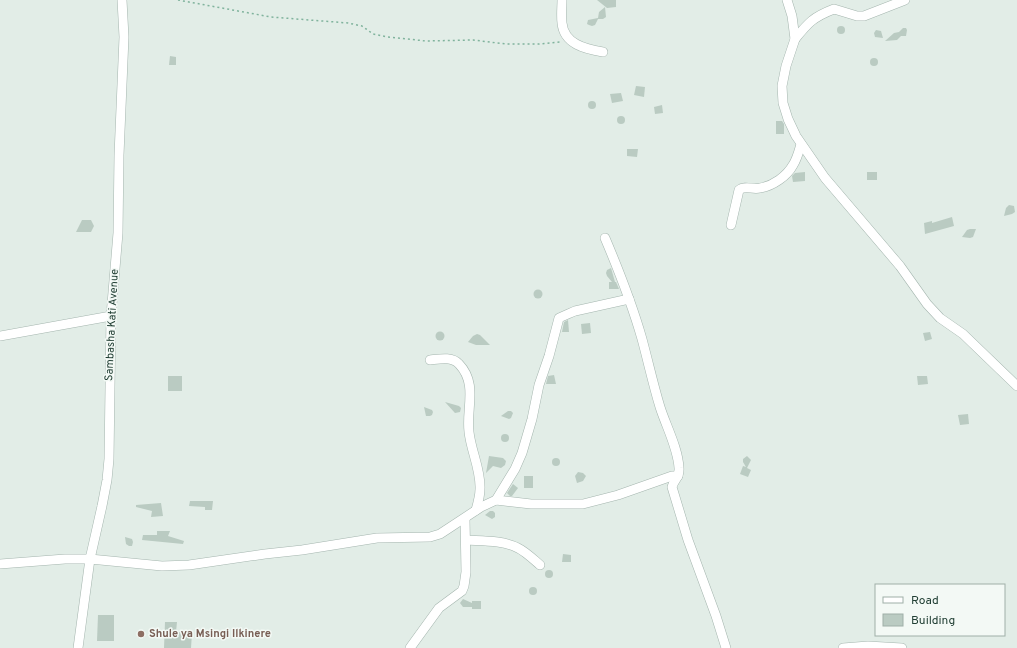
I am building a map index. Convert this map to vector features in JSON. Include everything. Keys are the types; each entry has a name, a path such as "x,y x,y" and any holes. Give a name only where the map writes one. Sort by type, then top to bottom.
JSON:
{"street":[{"name":"Sambasha Kati Avenue","path":"78,648 90,559 107,480 109,458 111,316 118,233 119,155 124,37 122,0"},
{"path":"562,0 562,24 565,34 571,41 585,49 603,52"},
{"path":"787,0 792,16 795,39"},
{"path":"905,0 864,16 857,16 834,5 814,18 795,39 786,66 782,86 783,103 788,119 801,144 825,178 900,266 927,304 940,318 962,334 1017,386"},
{"path":"731,225 739,190 745,187 760,188 777,181 786,174 793,165 801,144"},
{"path":"604,238 622,278 642,339 659,405 678,459 680,469 678,476 672,483 672,487 688,540 726,648"},
{"path":"0,564 65,559 90,559 162,566 189,565 302,550 377,538 435,536 465,519 476,510 496,500 515,469 522,453 532,419 539,385 549,356 559,318 575,311 629,300"},
{"path":"0,336 111,316"},
{"path":"430,360 446,359 458,362 469,382 471,394 469,432 480,483 479,498 476,510"},
{"path":"496,500 531,504 583,504 618,495 672,476 678,476"},
{"path":"410,648 439,608 462,591 466,572 465,519"},
{"path":"466,540 506,543 521,550 540,565"},
{"path":"843,648 868,646 902,648"}],"path":[{"path":"178,0 271,17 348,22 362,26 373,34 426,41 473,40 506,44 552,44 571,41"}],"building":[{"path":"597,0 616,0 616,7 607,8"},
{"path":"605,7 606,17 603,19 598,19 595,25 592,26 587,24 588,20 598,18 599,12"},
{"path":"839,26 843,26 845,30 843,34 839,34 837,32 837,28"},
{"path":"903,28 906,28 907,30 906,36 901,36 897,40 885,41 894,33 899,32"},
{"path":"876,30 881,31 883,38 875,37 874,33"},
{"path":"170,56 176,57 176,65 169,65"},
{"path":"872,58 876,58 878,62 876,66 872,66 870,64 870,60"},
{"path":"636,86 645,87 644,97 634,95"},
{"path":"621,93 623,101 612,103 610,94"},
{"path":"590,101 594,101 596,105 594,109 590,109 588,107 588,103"},
{"path":"662,105 663,113 655,114 654,107"},
{"path":"619,116 623,116 625,120 623,124 619,124 617,122 617,118"},
{"path":"776,121 782,121 784,124 784,134 776,134"},
{"path":"627,149 638,149 637,157 627,156"},
{"path":"805,172 805,181 793,182 792,176 795,173"},
{"path":"867,172 877,172 877,180 867,180"},
{"path":"1009,205 1014,206 1015,212 1004,216 1006,208"},
{"path":"952,217 954,226 925,234 924,223 932,221 932,223"},
{"path":"82,220 91,220 94,226 91,232 76,232"},
{"path":"976,229 973,237 962,237 967,230"},
{"path":"611,268 615,282 619,289 609,289 609,282 612,282 606,273 607,270"},
{"path":"536,290 540,290 542,294 540,298 536,298 534,296 534,292"},
{"path":"568,320 569,332 562,332 564,322"},
{"path":"590,323 591,333 582,334 581,324"},
{"path":"440,331 445,336 440,341 435,336"},
{"path":"930,332 932,339 925,341 923,333"},
{"path":"477,334 490,345 476,345 468,342"},
{"path":"554,375 556,384 546,384 548,376"},
{"path":"168,376 182,376 182,391 168,391"},
{"path":"917,376 927,376 928,384 918,385"},
{"path":"445,402 459,406 461,408 460,412 455,413"},
{"path":"424,407 432,410 432,415 426,416"},
{"path":"508,411 513,413 511,418 509,419 501,416"},
{"path":"968,414 969,424 960,425 958,415"},
{"path":"503,434 507,434 509,438 507,442 503,442 501,440 501,436"},
{"path":"489,456 503,458 506,461 505,465 501,468 493,466 486,473"},
{"path":"747,456 751,460 747,468 751,470 748,477 740,474 743,466 746,467 743,459"},
{"path":"554,458 558,458 560,462 558,466 554,466 552,464 552,460"},
{"path":"578,472 583,473 586,476 583,481 577,483 575,476"},
{"path":"524,476 533,476 533,488 524,488"},
{"path":"513,484 518,488 512,496 510,496 507,493"},
{"path":"190,501 213,501 212,510 205,510 205,507 189,506"},
{"path":"161,503 163,516 151,517 152,511 136,507 136,505"},
{"path":"490,511 495,513 495,517 492,519 485,515"},
{"path":"157,531 170,531 168,536 184,541 183,544 142,540 143,535 157,535"},
{"path":"125,537 132,539 132,546 126,544"},
{"path":"563,554 571,555 571,562 562,562"},
{"path":"547,570 551,570 553,574 551,578 547,578 545,576 545,572"},
{"path":"531,587 535,587 537,591 535,595 531,595 529,593 529,589"},
{"path":"463,599 472,603 472,601 481,601 481,609 463,607 460,603"},
{"path":"98,615 114,615 114,641 97,641"},
{"path":"165,622 177,622 176,632 192,633 191,648 164,648"}],"place":[{"name":"Shule ya Msingi Ilkinere","path":"141,634"}]}
